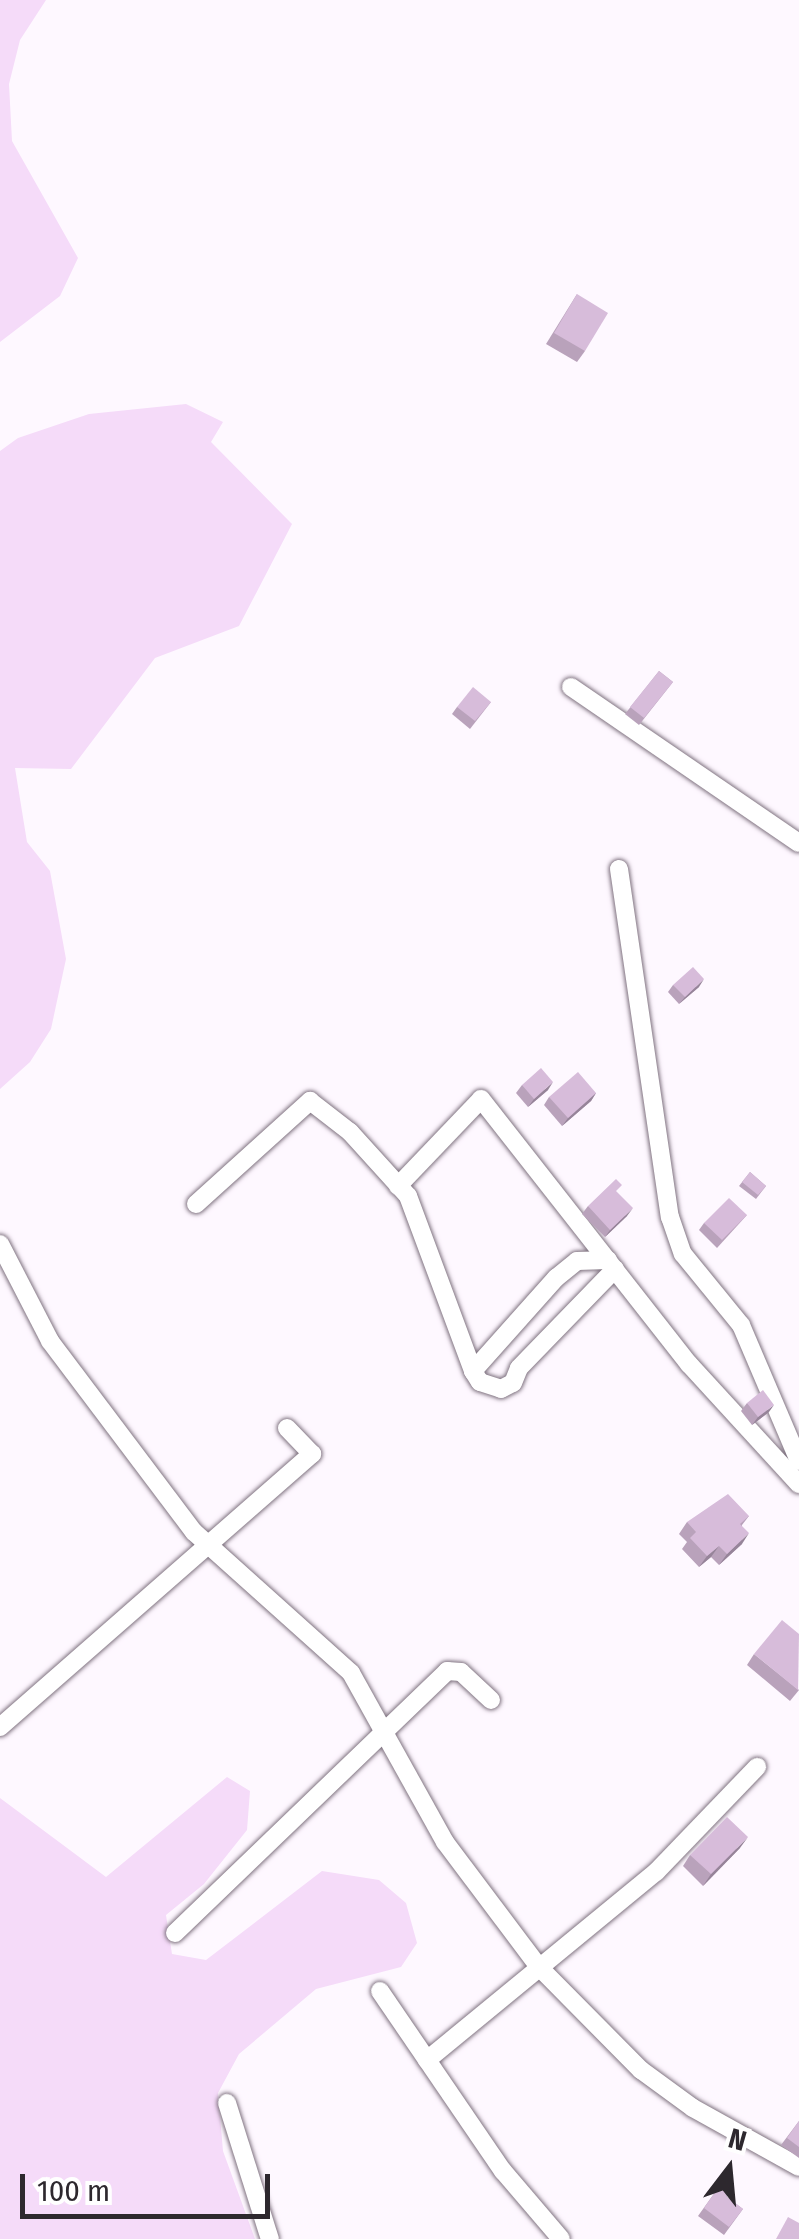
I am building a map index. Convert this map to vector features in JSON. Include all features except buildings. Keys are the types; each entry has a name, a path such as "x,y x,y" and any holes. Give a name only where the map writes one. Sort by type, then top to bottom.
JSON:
{"street":[{"path":"571,686 799,842"},
{"path":"619,869 670,1217 683,1254 742,1325 799,1462"},
{"path":"398,1186 481,1099 689,1364 799,1484"},
{"path":"196,1204 310,1101 398,1186 422,1220 473,1370 480,1382 501,1389 513,1384 519,1368 611,1264"},
{"path":"0,1244 50,1341 207,1546 336,1657 445,1842 540,1968 641,2070 693,2108 799,2168"},
{"path":"473,1370 576,1261 611,1264"},
{"path":"0,1727 312,1454 287,1428"},
{"path":"174,1933 447,1672 461,1672 491,1700"},
{"path":"427,2060 656,1872 757,1767"},
{"path":"380,1990 502,2172 560,2239"},
{"path":"226,2103 270,2239"}],"shaded area":[{"path":"0,0 46,0 20,40 9,84 12,141 78,258 60,296 0,342"},
{"path":"186,404 223,422 211,442 292,524 239,626 155,658 71,769 15,768 27,842 50,871 66,959 51,1029 30,1062 0,1089 0,451 18,438 89,414"},
{"path":"227,1777 250,1791 247,1830 204,1884 166,1915 172,1954 206,1960 322,1871 379,1880 406,1903 417,1943 401,1967 316,1989 239,2054 218,2093 223,2151 255,2239 0,2239 0,1798 106,1877"}]}
